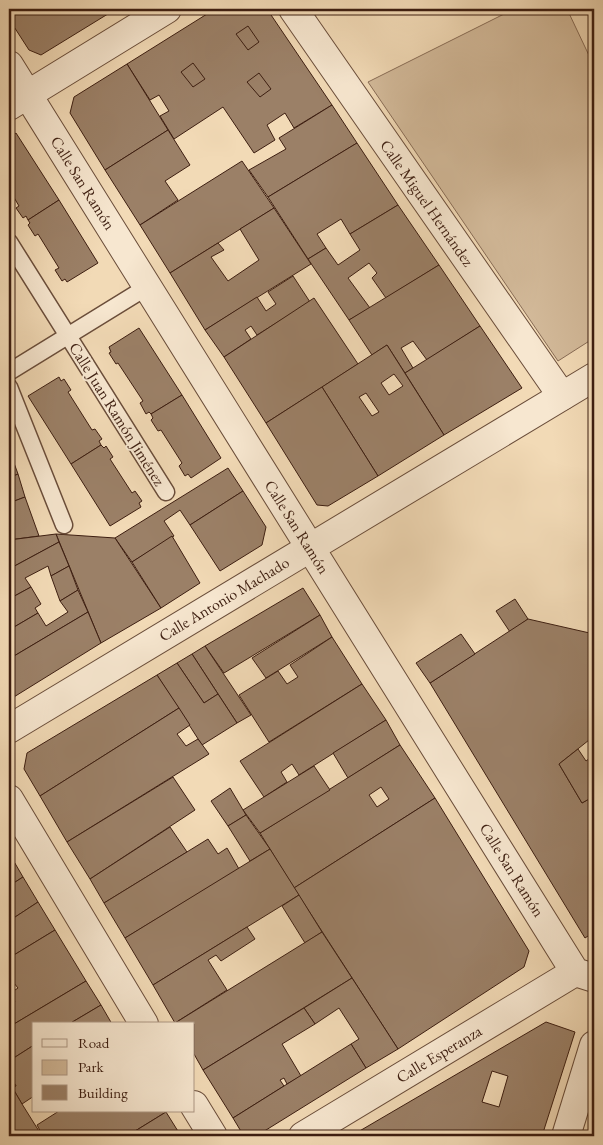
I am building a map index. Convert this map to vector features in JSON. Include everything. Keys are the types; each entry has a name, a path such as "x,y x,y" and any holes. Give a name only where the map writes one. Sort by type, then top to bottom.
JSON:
{"street":[{"path":"18,100 167,9"},
{"name":"Calle Miguel Hernández","path":"293,9 562,396"},
{"name":"Calle San Ramón","path":"9,65 18,100 148,287 309,547 585,975"},
{"name":"Calle Antonio Machado","path":"9,729 594,377"},
{"path":"9,799 143,1022"},
{"name":"Calle Esperanza","path":"303,1136 585,975"},
{"path":"566,1136 594,1045"},
{"path":"195,1107 212,1136"}],"lane":[{"name":"Calle Juan Ramón Jiménez","path":"9,242 166,492"},
{"path":"9,372 148,287"},
{"path":"9,387 64,525"}],"green space":[{"path":"514,9 567,9 594,66 594,338 558,361 368,82"}],"building":[{"path":"9,9 116,9 41,55 29,50 9,19"},
{"path":"215,9 267,9 332,105 294,128 285,113 267,125 275,140 254,153 223,107 174,139 160,116 169,111 159,95 150,100 127,64"},
{"path":"248,26 259,42 248,50 236,34"},
{"path":"193,63 205,79 193,87 181,72"},
{"path":"127,64 168,130 105,170 70,113 74,97"},
{"path":"259,73 271,89 260,97 247,82"},
{"path":"332,105 357,143 268,197 249,170 286,149 279,138"},
{"path":"168,130 190,165 165,181 178,200 140,225 105,170"},
{"path":"16,133 59,200 28,220 26,216 23,218 16,208 19,206 9,189 9,138"},
{"path":"357,143 398,205 350,234 341,219 317,234 326,248 308,259 268,197"},
{"path":"242,161 274,208 170,273 140,225"},
{"path":"59,200 98,263 67,282 65,279 62,281 55,270 59,268 38,234 35,236 28,225 30,223 28,220"},
{"path":"398,205 439,265 386,298 372,278 377,273 369,263 348,278 370,308 349,320 308,259 326,248 338,265 360,250 350,234"},
{"path":"274,208 311,264 205,330 170,273 218,243 224,250 211,257 228,281 259,260 240,229"},
{"path":"439,265 480,326 427,360 413,341 401,348 413,368 405,373 387,345 372,355 349,320"},
{"path":"293,276 310,302 257,335 251,326 245,330 251,339 224,357 205,330 257,297 266,311 276,304 268,292"},
{"path":"314,298 358,364 266,423 224,357"},
{"path":"480,326 522,388 444,435 405,373"},
{"path":"139,328 182,395 151,414 149,412 146,414 140,403 143,401 118,363 116,364 109,353 111,352 109,347"},
{"path":"387,345 444,435 378,476 322,387","holes":["394,374 403,386 389,395 381,383","366,393 379,412 372,416 359,397"]},
{"path":"59,377 61,381 64,379 71,390 68,392 92,430 95,429 102,439 99,441 101,445 71,464 28,396"},
{"path":"322,387 378,476 328,506 317,505 266,423"},
{"path":"182,395 221,458 191,478 188,474 185,476 179,466 182,463 161,430 158,431 151,420 153,418 151,414"},
{"path":"101,445 104,448 106,446 113,457 110,459 132,493 135,491 142,501 139,503 141,507 110,526 71,464"},
{"path":"9,453 18,474 9,478"},
{"path":"228,468 243,491 190,525 180,510 164,521 174,536 132,562 115,538"},
{"path":"18,474 25,497 9,503 9,478"},
{"path":"243,491 266,527 262,545 220,571 190,525"},
{"path":"25,497 39,536 9,540 9,503"},
{"path":"56,534 115,538 161,608 101,643"},
{"path":"56,534 59,542 9,569 9,540"},
{"path":"172,536 200,583 161,608 132,562"},
{"path":"59,542 69,566 51,576 48,566 25,578 31,587 9,599 9,569"},
{"path":"69,566 78,590 60,601 51,576"},
{"path":"31,587 41,604 35,608 38,613 9,630 9,599"},
{"path":"303,588 320,615 224,673 205,646"},
{"path":"78,590 88,612 9,659 9,630 38,613 46,626 68,612 60,601"},
{"path":"515,599 528,619 510,632 496,611"},
{"path":"88,612 101,643 9,700 9,659"},
{"path":"320,615 332,637 266,678 252,658"},
{"path":"528,619 594,634 594,736 559,764 582,803 589,799 594,806 594,932 585,938 430,683"},
{"path":"461,634 475,654 430,683 416,663"},
{"path":"332,637 362,684 269,742 239,695 278,671 287,684 298,677 290,665"},
{"path":"205,646 251,715 237,723 192,654"},
{"path":"192,654 218,694 204,703 177,663"},
{"path":"177,663 204,703 218,694 237,723 202,745 157,675"},
{"path":"157,675 179,708 40,796 24,769 27,753"},
{"path":"362,684 386,720 299,775 292,764 281,772 287,782 264,797 240,761"},
{"path":"179,708 190,725 177,734 186,746 198,739 209,754 67,842 40,796"},
{"path":"386,720 400,745 348,778 333,753"},
{"path":"594,736 594,748 588,741"},
{"path":"400,745 435,798 294,888 260,833","holes":["381,787 389,799 377,807 369,795"]},
{"path":"578,749 586,761 594,755 594,806 589,799 582,803 559,764"},
{"path":"314,766 330,790 260,833 243,810"},
{"path":"173,777 195,810 90,879 67,842"},
{"path":"230,788 246,815 228,826 211,801"},
{"path":"435,798 529,951 524,967 398,1049 294,888"},
{"path":"246,815 270,849 250,861 228,826"},
{"path":"170,827 187,852 104,903 90,879"},
{"path":"208,839 218,854 227,848 239,869 125,938 104,903"},
{"path":"270,849 299,895 153,985 125,938"},
{"path":"9,853 23,877 9,886"},
{"path":"23,877 38,902 9,921 9,886"},
{"path":"299,895 322,932 305,943 282,906"},
{"path":"38,902 55,930 9,958 9,921"},
{"path":"247,927 255,939 221,961 216,955 208,960 227,990 177,1022 174,1022 153,985"},
{"path":"55,930 86,981 9,1027 9,1006 15,1002 9,994 18,988 9,977 9,958"},
{"path":"322,932 352,978 203,1070 195,1056 195,1022 177,1022"},
{"path":"352,978 398,1049 366,1068 351,1044 359,1039 339,1008 315,1024 304,1008"},
{"path":"86,981 101,1005 72,1022 32,1022 32,1046 9,1061 9,1027"},
{"path":"101,1005 111,1022 72,1022"},
{"path":"304,1008 315,1024 282,1044 301,1076 287,1084 284,1078 280,1080 284,1086 233,1118 203,1070"},
{"path":"546,1022 575,1032 542,1136 482,1136 470,1133 468,1136 351,1136","holes":["492,1071 508,1076 499,1107 482,1102"]},
{"path":"351,1044 366,1068 258,1135 242,1133 233,1118"},
{"path":"32,1046 32,1097 22,1104 12,1087 16,1086 9,1074 9,1061"},
{"path":"9,1074 16,1086 9,1089"},
{"path":"12,1087 42,1136 9,1136 9,1089"},
{"path":"57,1112 166,1112 127,1136 43,1136 37,1125"},
{"path":"166,1112 181,1136 127,1136"}]}
